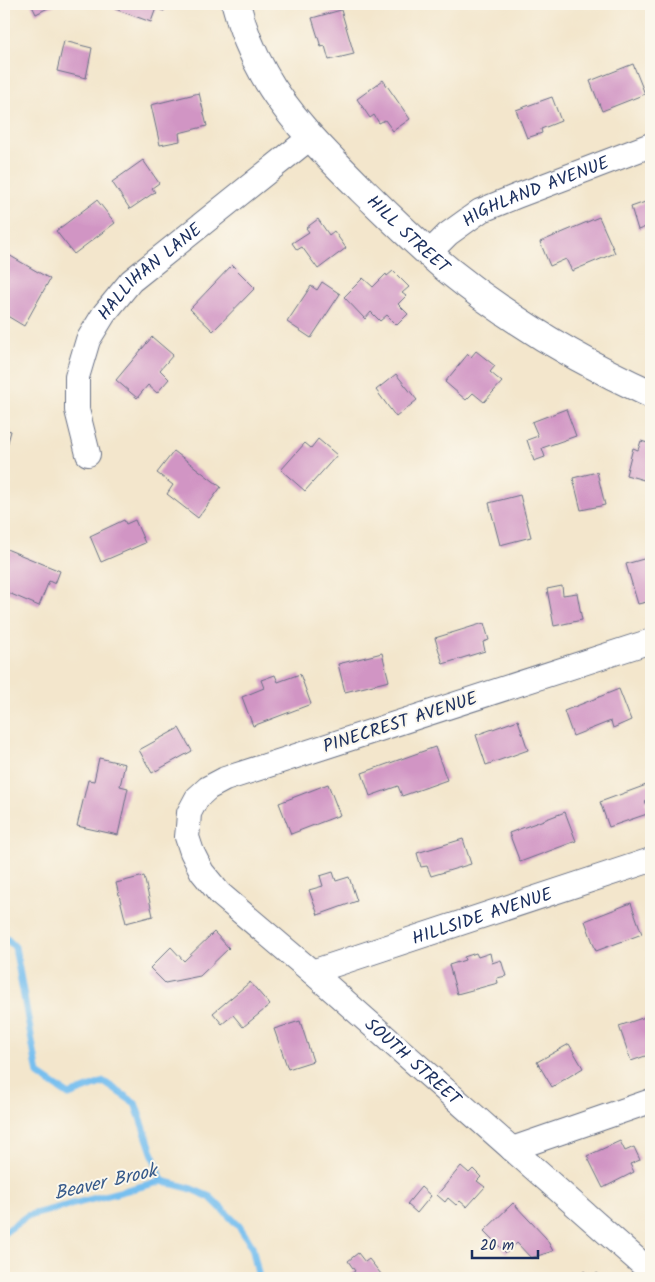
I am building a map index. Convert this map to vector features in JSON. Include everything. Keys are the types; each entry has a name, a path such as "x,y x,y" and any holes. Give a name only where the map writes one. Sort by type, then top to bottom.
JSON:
{"main road":[{"name":"HILL STREET","path":"236,4 249,44 264,74 283,103 311,137 429,253 472,289 520,323 614,378 651,394"}],"street":[{"name":"HALLIHAN LANE","path":"88,454 77,410 78,377 88,340 104,314 131,281 311,137"},
{"name":"HIGHLAND AVENUE","path":"429,253 448,234 480,211 651,145"},
{"name":"PINECREST AVENUE","path":"188,842 189,812 197,798 208,788 226,779 651,640"},
{"name":"SOUTH STREET","path":"188,842 202,872 220,894 312,972 651,1272"},
{"name":"HILLSIDE AVENUE","path":"312,972 651,860"},
{"path":"512,1149 651,1101"}],"building":[{"path":"31,4 56,4 36,14"},
{"path":"117,4 167,4 164,11 156,8 151,22 115,9"},
{"path":"341,10 354,54 329,60 325,46 321,47 312,18"},
{"path":"64,41 92,48 86,78 57,71"},
{"path":"633,64 645,94 602,111 590,81"},
{"path":"383,80 410,119 393,131 385,120 379,123 374,115 370,118 357,99"},
{"path":"199,93 207,126 179,133 180,141 160,145 151,105"},
{"path":"552,97 561,121 541,129 542,133 527,138 516,110"},
{"path":"143,160 159,183 152,188 155,192 130,209 112,182"},
{"path":"97,200 115,223 74,254 56,231"},
{"path":"651,200 651,225 638,230 631,207"},
{"path":"599,217 615,253 572,271 566,259 550,266 540,242"},
{"path":"318,219 329,235 334,231 346,248 318,269 302,247 297,250 292,243 309,232 306,228"},
{"path":"7,254 50,279 24,326 4,314 4,259"},
{"path":"232,265 255,288 213,331 190,309"},
{"path":"393,271 409,287 402,293 406,296 398,304 408,314 397,325 387,315 380,321 371,312 365,319 344,297 363,278 373,287 386,274 387,276"},
{"path":"322,282 340,294 311,338 287,322 311,286 317,290"},
{"path":"152,337 173,355 160,370 169,379 157,393 148,385 137,398 116,380"},
{"path":"476,351 495,366 490,372 502,382 484,402 473,393 466,400 445,382 468,354 471,357"},
{"path":"396,374 417,400 396,417 376,390"},
{"path":"566,409 576,436 542,448 545,457 534,461 527,440 538,436 532,422"},
{"path":"4,429 11,431 4,457"},
{"path":"318,439 337,455 305,491 281,470 305,443 311,448"},
{"path":"641,441 651,444 651,482 626,475 633,448 638,450"},
{"path":"174,451 221,487 198,518 167,494 173,485 157,473"},
{"path":"597,472 605,505 581,510 573,478"},
{"path":"520,495 531,537 500,545 489,503"},
{"path":"124,520 126,524 135,520 145,543 101,562 90,536"},
{"path":"4,548 60,571 55,584 49,581 39,606 4,591"},
{"path":"647,558 649,565 651,565 651,601 638,604 626,564"},
{"path":"562,586 563,595 577,593 582,620 554,626 547,589"},
{"path":"484,623 489,640 483,642 485,651 443,664 435,638"},
{"path":"382,653 389,681 345,692 338,664"},
{"path":"300,674 311,704 253,726 242,697 264,688 261,680 275,675 278,682"},
{"path":"619,689 631,720 613,728 611,721 573,736 564,711"},
{"path":"518,720 528,750 486,765 476,735"},
{"path":"179,728 192,751 152,773 139,750"},
{"path":"435,747 447,780 402,796 398,786 370,796 362,773"},
{"path":"99,758 125,764 120,786 128,788 118,835 77,826 88,780 94,781"},
{"path":"328,784 340,815 291,834 279,803"},
{"path":"649,784 651,799 645,801 650,813 609,827 600,802"},
{"path":"565,812 576,841 520,862 509,833"},
{"path":"463,839 471,864 431,876 427,866 421,867 417,853"},
{"path":"333,872 336,881 349,877 357,901 318,915 309,890 323,886 320,876"},
{"path":"144,876 153,916 126,923 116,883"},
{"path":"631,903 642,934 596,951 585,921"},
{"path":"214,932 229,948 200,976 165,983 150,968 171,947 184,961"},
{"path":"476,953 478,957 490,953 492,963 501,960 506,976 497,978 498,983 457,994 449,965 465,960 464,957"},
{"path":"250,982 270,1005 243,1027 233,1015 222,1024 213,1013"},
{"path":"651,1015 651,1054 631,1061 619,1026"},
{"path":"300,1021 313,1061 288,1069 274,1029"},
{"path":"569,1044 583,1068 552,1087 537,1062"},
{"path":"620,1141 625,1151 634,1147 640,1160 630,1164 634,1172 603,1188 587,1156"},
{"path":"461,1166 469,1173 473,1169 481,1177 477,1181 485,1187 467,1207 460,1201 456,1205 448,1198 445,1202 437,1195"},
{"path":"421,1187 431,1196 417,1213 407,1204"},
{"path":"513,1203 546,1238 553,1251 531,1258 517,1243 506,1253 484,1231"},
{"path":"358,1253 365,1262 369,1259 381,1274 376,1278 354,1278 351,1274 355,1271 348,1261"},
{"path":"584,1271 592,1278 577,1278"},
{"path":"597,1273 603,1278 592,1278"}],"waterway":[{"path":"4,936 15,947 38,1074 69,1095 104,1082 135,1103 162,1181"},
{"name":"Beaver Brook","path":"4,1233 27,1216 162,1181 189,1188 210,1197 239,1226 252,1246 259,1278"}]}
